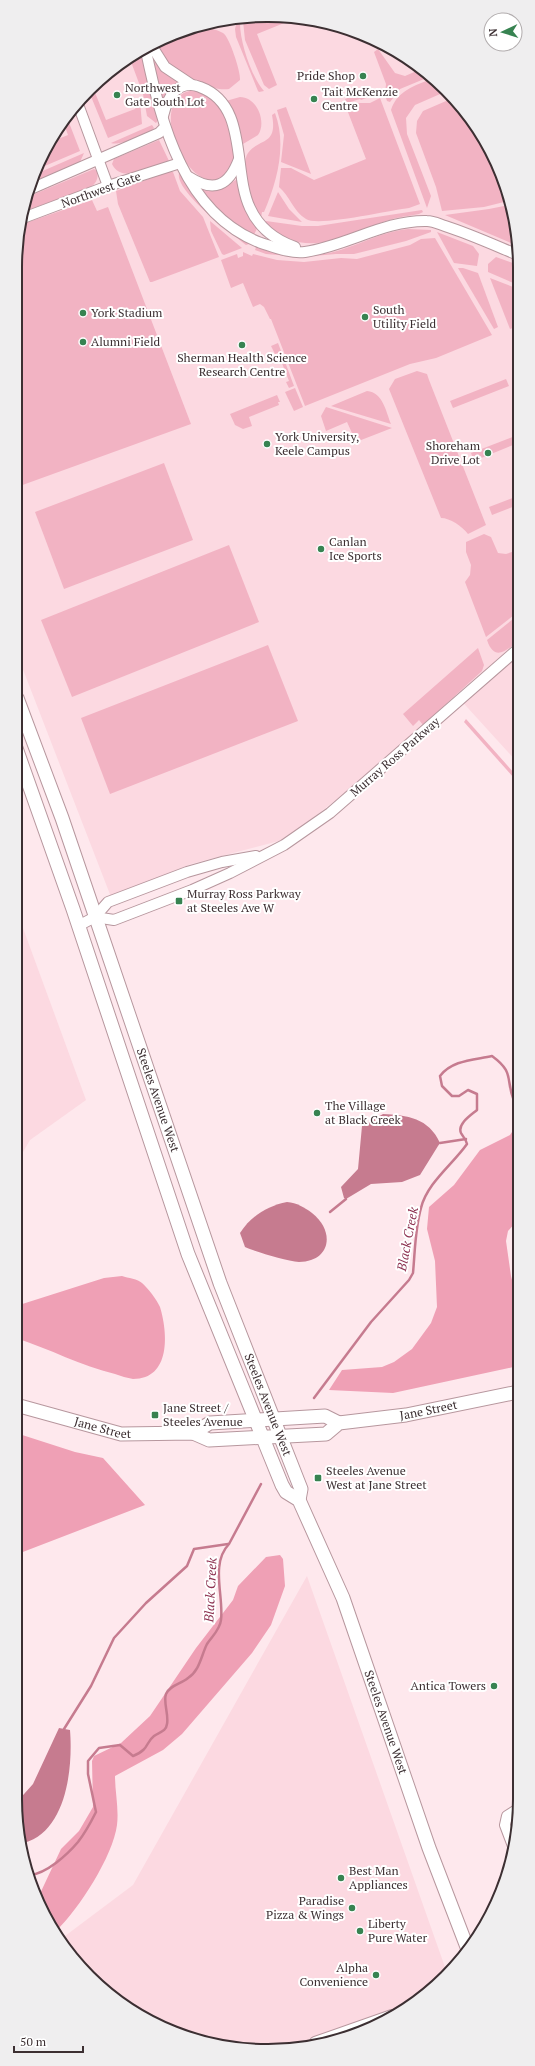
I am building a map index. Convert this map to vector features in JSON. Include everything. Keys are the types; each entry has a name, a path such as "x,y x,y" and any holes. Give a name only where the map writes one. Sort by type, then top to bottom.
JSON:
{"main road":[{"name":"Steeles Avenue West","path":"22,714 62,818 158,1096 220,1283 301,1489 299,1500"},
{"name":"Steeles Avenue West","path":"22,765 139,1102 188,1254 282,1485 286,1492 299,1500 343,1598 429,1848 466,1943"},
{"path":"139,1102 158,1096"},
{"name":"Jane Street","path":"22,1407 122,1434 193,1433 209,1440 326,1434 339,1423 413,1414 513,1393"},
{"name":"Jane Street","path":"193,1433 210,1423 325,1416 339,1423"}],"street":[{"path":"154,50 165,67 192,85 213,94 226,110 234,128 247,202 260,225 272,235 290,245 315,249"},
{"path":"147,54 155,93 164,122 180,163 194,187 212,209 244,235 273,247 299,252 329,248 398,224 429,221 463,232 512,253"},
{"path":"36,187 159,133 164,122 169,100 175,90 184,86 192,85"},
{"path":"80,110 108,186"},
{"path":"188,176 207,186 223,183 231,177 239,159"},
{"name":"Northwest Gate","path":"28,216 108,186 180,163"},
{"name":"Murray Ross Parkway","path":"95,917 114,920 192,890 230,873 263,854 284,845 330,813 513,653"},
{"name":"Murray Ross Parkway","path":"78,926 95,917 108,902 187,872 222,862 263,854"},
{"path":"510,1837 505,1825 507,1816 512,1813"}],"shaded area":[{"name":"York University, Keele Campus","path":"268,22 300,24 331,30 376,47 404,63 441,94 472,131 488,159 505,204 511,235 513,268 513,758 457,696 346,792 304,825 279,841 191,864 111,897 22,667 22,268 24,235 30,204 47,159 63,131 94,94 131,63 159,47 189,35 204,30 235,24"},
{"path":"243,23 284,23 257,34 277,85 269,89 264,85 245,40"},
{"path":"236,24 240,24 240,31 247,58 259,85 264,91 258,91 236,37"},
{"path":"212,29 223,33 228,40 239,70 240,80 229,89 214,88 196,82 179,73 171,68 163,59 158,48 189,35"},
{"path":"378,49 395,73 405,76 415,72 424,79 400,89 390,102 387,101 385,95 386,84 374,52"},
{"path":"151,54 180,82 162,102"},
{"path":"144,56 159,119 156,123 147,116 143,94 131,63"},
{"path":"427,81 441,94 415,105 406,118 407,134 431,196 427,208 391,110 394,103 402,93 413,86"},
{"path":"196,90 207,95 217,103 227,119 231,130 234,152 233,162 223,177 210,180 196,174 185,160 176,143 171,125 172,108 180,96"},
{"path":"367,90 368,93 375,90 377,94 347,103 345,99"},
{"path":"95,93 106,120 135,109 140,101 142,124 108,138 91,97"},
{"path":"240,97 251,101 256,106 261,117 261,130 258,135 243,144 238,125 226,101"},
{"path":"380,98 420,204 409,208 339,220 313,221 306,219 298,212 279,187 281,168 291,168 314,180 366,159 346,107 357,103 370,103"},
{"path":"447,101 452,106 472,131 488,159 504,202 484,207 442,211 436,187 416,133 417,121 423,111"},
{"path":"286,107 311,174 281,162 284,135 277,110"},
{"path":"275,113 279,125 279,163 273,188 264,212 262,212 261,218 254,205 248,186 245,167 246,159 252,148 270,137 273,125 272,115"},
{"path":"69,123 80,151 44,166 59,139 68,135 65,128"},
{"path":"152,125 154,128 141,137 121,143 111,143"},
{"path":"159,140 169,161 147,170 130,174 117,170 112,164 114,159"},
{"path":"84,153 80,162 39,179 42,171"},
{"path":"94,169 97,171 98,174 95,183 89,188 29,210 33,195"},
{"path":"170,171 173,172 180,191 203,217 219,257 150,282 118,204 116,191"},
{"path":"179,173 196,196 250,242 249,244 246,245 195,201 180,181"},
{"path":"239,178 258,226 254,235 226,217 203,192 203,190 223,188"},
{"path":"278,192 289,209 302,222 268,216"},
{"name":"York Stadium","path":"92,200 97,211 108,207 191,424 22,485 22,268 24,235 26,223"},
{"path":"505,206 512,243 445,215"},
{"path":"422,210 423,212 419,214 390,220 324,242 309,243 294,241 280,234 265,222 302,226 318,226"},
{"path":"210,221 242,248 224,255 222,254 211,231"},
{"path":"408,229 431,230 431,232 406,241 354,254 302,257 266,254 255,250 257,245 295,253 320,255 396,231"},
{"path":"437,232 473,246 479,254 477,266 454,263"},
{"path":"435,238 492,335 436,358 410,364 305,406 271,319 264,307 260,304 253,307 243,283 231,288 221,260 237,254 238,258 243,256 243,252 252,256 253,254 277,260 304,262 341,258 357,259 410,245 421,239"},
{"path":"496,257 513,263 513,283 488,272 488,264"},
{"path":"458,268 463,268 478,273 498,327 494,329"},
{"path":"490,278 513,287 513,328 510,329"},
{"path":"278,343 294,386 289,388 286,382 289,381 278,353 275,354 271,346"},
{"path":"417,371 427,374 486,525 468,534 456,523 448,519 441,518 389,389 395,379"},
{"path":"506,379 509,386 453,408 450,401"},
{"path":"295,388 303,407 294,411 285,392"},
{"path":"367,391 377,395 383,403 391,424 331,406"},
{"path":"277,395 280,402 278,402 279,405 249,417 252,426 243,429 235,425 230,414"},
{"path":"326,407 392,428 356,442 347,422 326,431 321,416"},
{"path":"513,437 513,445 474,461 471,453"},
{"path":"164,463 193,540 64,589 35,512"},
{"path":"513,498 513,507 492,515 489,507"},
{"path":"484,534 491,537 498,553 506,554 513,552 513,616 486,637 465,582 470,575 471,565 466,552 466,542"},
{"path":"229,545 259,622 72,697 41,620"},
{"path":"513,619 513,645 504,651 496,652 490,647 487,640"},
{"path":"268,645 298,721 110,794 81,718"},
{"path":"478,648 484,665 482,671 423,725 419,720 413,726 403,714"},
{"path":"466,719 513,772 513,777 464,722"},
{"path":"22,925 86,1100 30,1140 22,1154"},
{"path":"383,1114 409,1117 423,1123 430,1128 440,1143 420,1175 402,1182 371,1184 346,1199 344,1198 341,1187 358,1169 362,1126"},
{"path":"513,1130 513,1226 508,1231 506,1241 513,1284 513,1367 393,1393 329,1390 342,1370 382,1367 394,1362 412,1349 431,1323 437,1307 435,1261 427,1229 429,1207 454,1185 480,1150 510,1135"},
{"path":"287,1202 297,1204 312,1213 320,1221 327,1237 323,1252 309,1261 293,1261 271,1256 245,1247 240,1233 244,1227 254,1217 266,1209"},
{"path":"122,1276 138,1280 152,1294 159,1304 163,1318 165,1341 164,1353 160,1363 154,1371 145,1377 133,1379 102,1371 22,1340 22,1304 104,1278"},
{"path":"22,1435 75,1452 103,1458 145,1505 22,1552"},
{"path":"280,1555 283,1559 285,1586 271,1625 252,1653 182,1734 163,1750 115,1776 117,1825 109,1852 94,1881 75,1910 59,1928 47,1907 41,1892 61,1849 79,1831 93,1807 92,1761 94,1756 121,1743 150,1716 196,1648 233,1600 238,1586 266,1557"},
{"path":"307,1576 445,1968 404,2003 376,2019 331,2036 300,2042 268,2044 235,2042 204,2036 159,2019 131,2003 94,1972 64,1937 133,1885"},
{"path":"59,1728 70,1730 71,1745 68,1779 58,1812 50,1825 38,1836 26,1842 22,1796 33,1784"}],"waterway":[{"name":"Black Creek","path":"314,1398 371,1322 409,1280 413,1273 418,1224 424,1199 434,1182 467,1144 460,1130 465,1120 477,1110 477,1094 468,1090 459,1096 452,1096 442,1086 440,1076 445,1071 457,1064 492,1056 504,1067 507,1072 513,1098"},
{"path":"440,1143 466,1139"},
{"path":"330,1212 346,1199"},
{"name":"Black Creek","path":"34,1874 50,1867 62,1858 78,1842 92,1820 96,1812 88,1774 88,1761 99,1748 120,1745 133,1756 142,1751 154,1736 165,1729 167,1720 165,1701 166,1694 170,1689 192,1675 200,1662 207,1644 219,1627 221,1620 219,1580 220,1561 223,1552 229,1544 261,1484"},
{"path":"64,1729 91,1686 114,1638 146,1603 187,1566 194,1549 228,1544"}],"place":[{"name":"Pride Shop","path":"363,76"},
{"name":"Northwest Gate South Lot","path":"117,95"},
{"name":"Tait McKenzie Centre","path":"314,99"},
{"name":"York Stadium","path":"83,313"},
{"name":"South Utility Field","path":"365,317"},
{"name":"Alumni Field","path":"83,342"},
{"name":"Sherman Health Science Research Centre","path":"242,345"},
{"name":"York University, Keele Campus","path":"267,444"},
{"name":"Shoreham Drive Lot","path":"488,453"},
{"name":"Canlan Ice Sports","path":"321,549"},
{"name":"Murray Ross Parkway at Steeles Ave W","path":"179,901"},
{"name":"The Village at Black Creek","path":"317,1113"},
{"name":"Jane Street / Steeles Avenue","path":"155,1415"},
{"name":"Steeles Avenue West at Jane Street","path":"318,1478"},
{"name":"Antica Towers","path":"494,1686"},
{"name":"Best Man Appliances","path":"341,1878"},
{"name":"Paradise Pizza & Wings","path":"352,1908"},
{"name":"Liberty Pure Water","path":"360,1931"},
{"name":"Alpha Convenience","path":"376,1975"}]}
